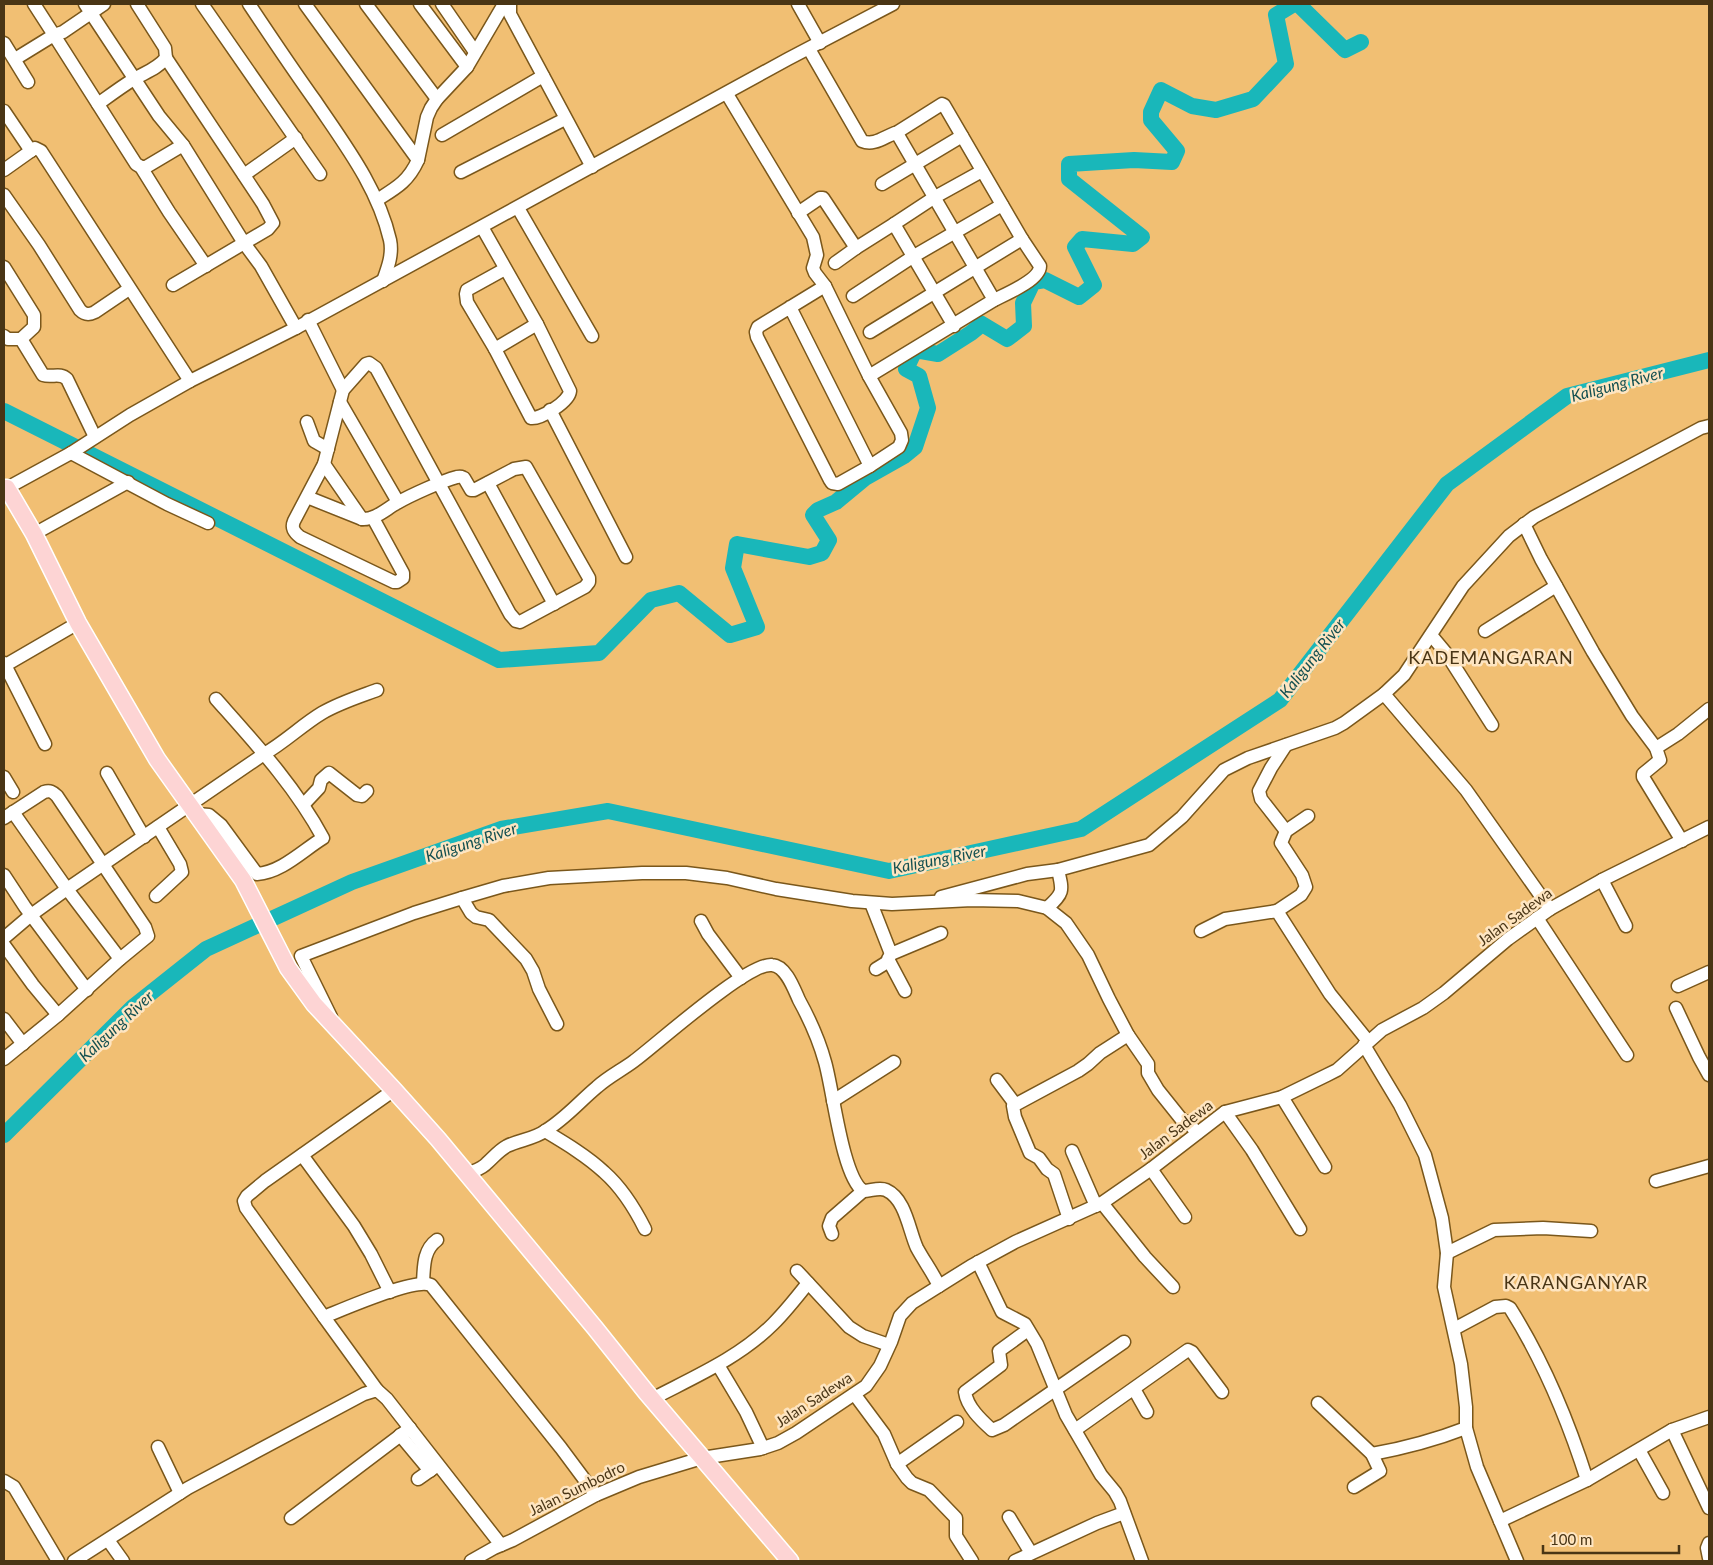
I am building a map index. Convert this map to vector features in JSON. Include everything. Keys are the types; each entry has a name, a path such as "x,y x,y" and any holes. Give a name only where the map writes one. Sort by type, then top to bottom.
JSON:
{"main road":[{"path":"5,488 34,534 78,623 157,759 194,809 246,888 282,958 314,1004 394,1090 467,1174 652,1399 707,1458 790,1561"}],"street":[{"path":"34,4 136,164 141,167 206,266"},
{"path":"14,59 54,35 63,32 88,8 104,4"},
{"path":"137,4 165,48 166,58 274,223 271,227 173,285"},
{"path":"202,4 320,174"},
{"path":"249,4 356,161 377,200 390,240 391,250 390,262 383,281"},
{"path":"305,4 418,160"},
{"path":"366,4 437,99"},
{"path":"420,4 467,67"},
{"path":"442,4 475,52"},
{"path":"377,200 406,181 412,173 422,146 427,117 437,99 467,67 504,4"},
{"path":"510,4 510,14 592,167"},
{"path":"798,4 820,43"},
{"path":"5,488 73,452 190,381 296,328 893,4"},
{"path":"88,8 159,116 183,145 244,243 261,266 296,328"},
{"path":"4,43 28,82"},
{"path":"809,49 862,141 867,143 874,142 894,133 896,134 942,104 946,106 982,171 1040,266 1039,273 1033,279 994,300 869,376"},
{"path":"98,104 135,78 147,74 166,58"},
{"path":"442,135 543,76"},
{"path":"727,94 815,242 817,255 814,268 815,273 825,286 869,376 901,433 902,440 899,447 838,484 832,483 756,332 758,327 825,286"},
{"path":"4,111 31,151"},
{"path":"461,172 565,119"},
{"path":"896,134 916,164 994,300"},
{"path":"882,184 962,136"},
{"path":"244,175 296,138"},
{"path":"141,167 146,167 183,145"},
{"path":"4,170 31,151 38,148 41,151 190,381"},
{"path":"835,263 935,198 982,171"},
{"path":"4,195 84,314 95,312 130,289"},
{"path":"798,213 820,198 823,198 856,248"},
{"path":"853,296 914,256 1002,205"},
{"path":"518,208 592,336"},
{"path":"894,224 954,326"},
{"path":"482,227 536,324 570,391 566,400 537,418 530,418 528,416 495,349 467,302 467,290 505,269"},
{"path":"870,332 1022,239"},
{"path":"4,267 34,315 34,326 9,338 43,375 60,375 68,379 92,439"},
{"path":"790,307 870,466"},
{"path":"308,320 341,396 398,502"},
{"path":"495,349 536,324"},
{"path":"307,497 368,518 398,502 440,484 462,477 472,491 514,469 526,467 590,582 588,585 520,622 514,619 440,484 373,364 366,364 341,396 324,464 292,525 296,534 397,582 403,578 403,573 368,518 324,464"},
{"path":"550,410 626,557"},
{"path":"308,422 314,441 328,449"},
{"path":"927,903 944,896 1027,874 1058,870 1149,845 1182,817 1224,770 1248,758 1344,724 1384,694 1404,675 1463,586 1509,536 1524,524 1542,512 1701,428 1709,426"},
{"path":"73,452 167,504 208,523"},
{"path":"34,534 128,482"},
{"path":"488,483 554,604"},
{"path":"1524,524 1593,652 1632,716 1656,748 1660,760 1643,774 1643,777 1682,841"},
{"path":"1485,631 1556,586"},
{"path":"45,744 4,665 78,623"},
{"path":"1431,635 1446,653 1492,725"},
{"path":"4,938 31,915 103,864 158,828 194,809 264,754 320,714 335,706 377,690"},
{"path":"1384,694 1466,790 1546,904"},
{"path":"194,809 209,815 221,825 257,874 280,868 323,838 304,804 216,699"},
{"path":"1656,748 1678,734 1709,709"},
{"path":"1286,746 1271,768 1259,791 1261,799 1286,831"},
{"path":"108,773 144,837"},
{"path":"304,804 319,788 321,780 329,773 357,795 362,796 367,791"},
{"path":"4,777 13,792"},
{"path":"4,1059 58,1015 148,936 148,932 62,801 53,792 44,792 8,815 120,959"},
{"path":"1201,931 1224,919 1277,911 1301,895 1306,887 1302,875 1282,847 1282,839 1286,831 1308,816"},
{"name":"Jalan Sadewa","path":"707,1458 763,1448 778,1443 796,1434 866,1386 880,1366 882,1342 905,1310 937,1280 978,1262 1067,1213 1096,1202 1151,1169 1194,1130 1225,1112 1282,1097 1336,1070 1364,1038 1423,1008 1444,993 1508,939 1537,918 1546,904 1602,880 1709,827"},
{"path":"156,896 182,872 180,864 158,828"},
{"path":"1047,908 1060,897 1062,892 1058,870"},
{"path":"335,1026 301,956 414,913 503,886 549,878 686,873 719,877 776,889 892,904 972,900 1018,901 1047,908 1066,922 1088,955 1128,1035 1148,1064 1148,1073 1158,1090 1182,1120 1188,1122 1194,1130"},
{"path":"4,875 31,915 87,990"},
{"path":"1602,880 1626,926"},
{"path":"462,898 470,913 476,917 485,918 492,923 526,958 557,1024"},
{"path":"871,902 890,957 905,991"},
{"path":"1277,911 1330,994 1364,1038 1425,1154 1442,1218 1447,1252 1445,1274 1461,1364 1466,1407 1466,1428 1477,1467 1517,1561"},
{"path":"1537,918 1627,1055"},
{"path":"701,921 708,934 741,978"},
{"path":"876,969 890,957 941,933"},
{"path":"4,945 58,1015"},
{"path":"467,1174 486,1164 498,1151 507,1146 545,1131 567,1115 598,1086 635,1060 718,993 741,978 770,964 781,969 810,1019 826,1064 845,1153 855,1182 863,1191"},
{"path":"1678,986 1709,972"},
{"path":"1676,1008 1709,1075"},
{"path":"4,1019 23,1044"},
{"path":"1067,1213 1053,1172 1047,1170 1038,1158 1030,1153 1013,1109 1015,1104 1073,1074 1100,1053 1128,1035"},
{"path":"833,1101 894,1062"},
{"path":"997,1080 1015,1104"},
{"path":"394,1090 252,1192 247,1196 244,1204 377,1390 384,1396 405,1432 501,1545"},
{"path":"1282,1097 1325,1167"},
{"path":"1225,1112 1252,1150 1300,1229"},
{"path":"545,1131 603,1171 616,1184 640,1218 645,1229"},
{"path":"1072,1151 1096,1202 1173,1287"},
{"path":"302,1155 354,1226 371,1254 390,1292"},
{"path":"1656,1181 1709,1166"},
{"path":"1151,1169 1185,1217"},
{"path":"832,1234 829,1226 832,1218 863,1191 885,1190 896,1198 918,1250 937,1280"},
{"path":"1447,1252 1494,1230 1543,1228 1591,1231"},
{"path":"423,1283 426,1254 428,1248 437,1240"},
{"path":"978,1262 1002,1312 1021,1320 1037,1344 1055,1389 1075,1430 1100,1475 1115,1492 1142,1561"},
{"path":"797,1271 849,1327 863,1336 882,1342"},
{"path":"324,1317 390,1292 423,1283 431,1285 562,1448 596,1495"},
{"path":"652,1399 718,1365 741,1350 773,1324 808,1283"},
{"path":"1454,1329 1495,1307 1506,1306 1510,1308 1541,1364 1560,1404 1587,1480"},
{"path":"1028,1330 1000,1350 1002,1364 965,1392 980,1420 992,1430 1004,1424 1124,1342"},
{"path":"1075,1430 1188,1350 1192,1352 1222,1392"},
{"path":"718,1365 746,1412 763,1448"},
{"path":"1134,1389 1148,1412"},
{"path":"74,1561 180,1493 364,1394 377,1390"},
{"path":"854,1395 884,1434 897,1464 906,1478 912,1483 929,1490 956,1518 956,1536 972,1561"},
{"path":"1318,1403 1372,1454 1380,1471 1354,1487"},
{"path":"1500,1521 1587,1480 1672,1430 1709,1417"},
{"path":"897,1464 957,1422"},
{"path":"1372,1454 1410,1446 1466,1428"},
{"path":"1672,1430 1709,1508"},
{"path":"291,1518 405,1432"},
{"path":"158,1447 180,1493"},
{"path":"1640,1450 1663,1493"},
{"name":"Jalan Sumbodro","path":"471,1561 545,1524 596,1495 639,1477 707,1458"},
{"path":"418,1479 435,1467"},
{"path":"4,1481 14,1487 58,1561"},
{"path":"1014,1561 1097,1523 1124,1513"},
{"path":"1009,1517 1031,1553"},
{"path":"108,1540 123,1561"},
{"path":"1709,1543 1707,1548 1709,1558"}],"waterway":[{"path":"4,411 499,660 599,653 651,600 679,593 730,635 757,627 733,568 737,544 809,557 822,553 829,540 813,515 818,510 836,502 865,478 904,456 915,447 928,408 919,376 906,369 915,350 938,354 982,324 1007,339 1024,326 1023,303 1033,282 1045,280 1079,297 1094,285 1075,247 1082,239 1133,244 1142,237 1069,179 1069,164 1134,160 1172,162 1177,151 1151,120 1151,112 1161,90 1192,106 1216,110 1253,99 1286,64 1276,15 1294,4"},
{"path":"1298,4 1345,50 1361,42"},
{"name":"Kaligung River","path":"4,1135 133,1007 206,949 352,882 501,829 608,811 889,871 1081,829 1280,700 1447,484 1567,396 1709,360"}],"district":[{"name":"KADEMANGARAN","path":"1491,658"},
{"name":"KARANGANYAR","path":"1576,1283"}]}
